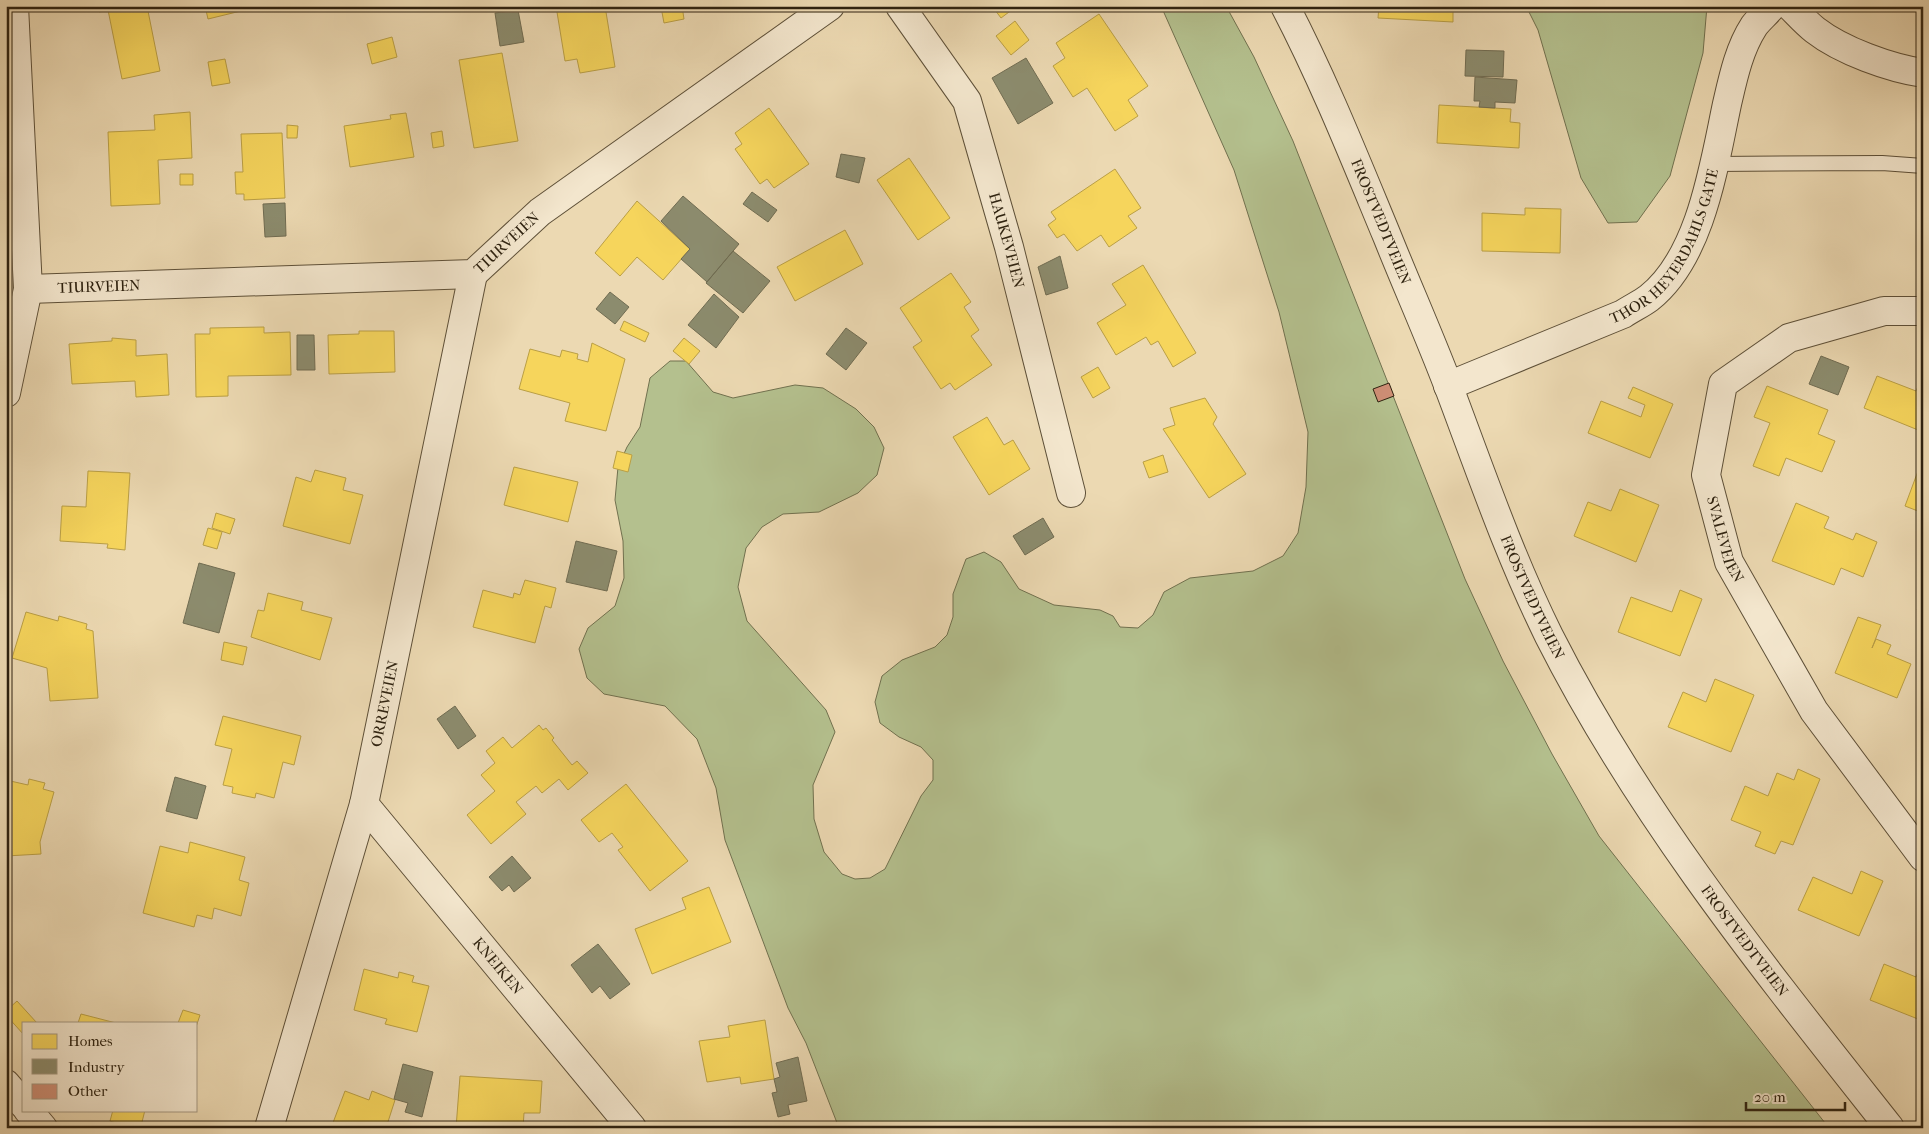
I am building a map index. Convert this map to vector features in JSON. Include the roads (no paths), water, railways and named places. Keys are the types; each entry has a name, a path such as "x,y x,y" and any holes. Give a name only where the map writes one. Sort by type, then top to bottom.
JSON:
{"street":[{"path":"6,393 28,289 14,6"},
{"name":"TIURVEIEN","path":"28,289 473,274 540,212 830,6"},
{"name":"HAUKEVEIEN","path":"900,6 967,101 1009,246 1071,493"},
{"name":"FROSTVEDTVEIEN","path":"1285,6 1306,46 1347,139 1448,386 1470,450 1515,563 1582,698 1635,787 1741,940 1890,1128"},
{"name":"THOR HEYERDAHLS GATE","path":"1448,386 1623,314 1650,297 1667,279 1683,255 1697,225 1714,164 1736,63 1754,26 1772,6"},
{"path":"1790,6 1816,31 1851,50 1896,69 1923,73"},
{"name":"ORREVEIEN","path":"269,1128 364,804 473,274"},
{"name":"SVALEVEIEN","path":"1923,311 1884,311 1789,338 1723,384 1706,475 1729,562 1814,711 1923,857"},
{"name":"KNEIKEN","path":"364,804 632,1128"},
{"path":"6,1084 22,1103"},
{"path":"30,1112 43,1128"}],"lane":[{"path":"1714,164 1882,163 1923,166"}]}
